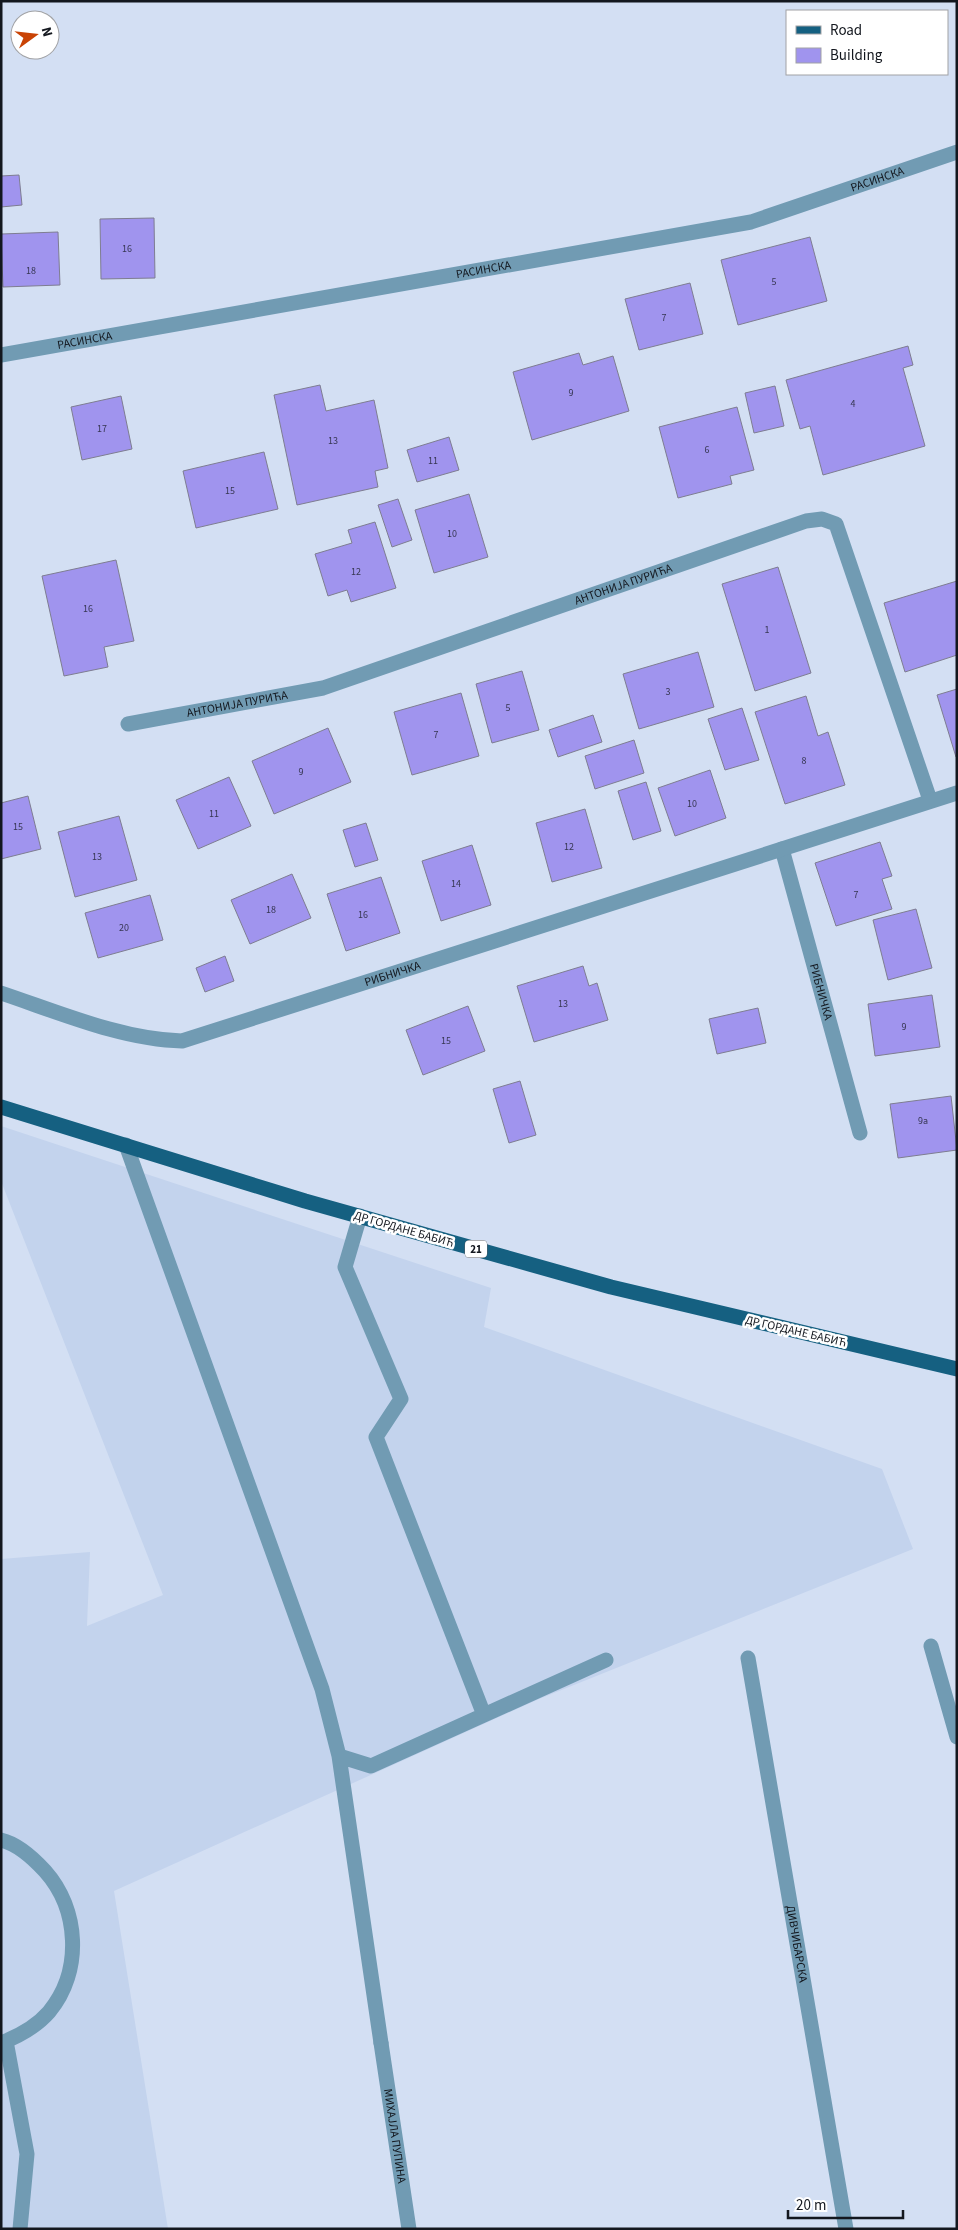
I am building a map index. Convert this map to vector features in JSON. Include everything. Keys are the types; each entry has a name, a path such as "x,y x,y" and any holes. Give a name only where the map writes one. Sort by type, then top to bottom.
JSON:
{"main road":[{"name":"ДР ГОРДАНЕ БАБИЋ","path":"1,1107 360,1216 611,1287 957,1369"}],"street":[{"name":"РАСИНСКА","path":"1,355 750,222 957,152"},
{"name":"АНТОНИЈА ПУРИЋА","path":"128,724 323,688 806,521 822,519 836,524 930,800"},
{"name":"РИБНИЧКА","path":"1,993 136,1037 159,1041 182,1041 930,800 957,793"},
{"name":"РИБНИЧКА","path":"782,849 860,1134"},
{"name":"МИХАЈЛА ПУПИНА","path":"126,1146 322,1689 340,1756 409,2229"},
{"path":"360,1216 345,1266 401,1399 376,1437 484,1715"},
{"path":"931,1646 957,1737"},
{"name":"ДИВЧИБАРСКА","path":"748,1658 846,2229"},
{"path":"340,1756 371,1766 606,1660"},
{"path":"1,1840 34,1858 56,1884 70,1915 74,1949 66,1982 49,2011 24,2034 4,2042 28,2154 20,2229"}],"shaded area":[{"path":"1,1126 491,1288 484,1327 882,1469 913,1549 539,1699 114,1891 168,2229 1,2229 1,1559 90,1552 87,1626 163,1595 1,1181"}],"building":[{"path":"19,175 22,205 1,207 1,176"},
{"path":"154,218 155,278 101,279 100,219"},
{"path":"58,232 60,285 3,287 1,234"},
{"path":"810,237 827,301 738,325 721,260"},
{"path":"690,283 703,334 639,350 625,299"},
{"path":"908,346 913,365 903,368 925,446 823,475 810,426 800,429 786,380"},
{"path":"579,353 583,365 613,356 629,411 532,440 513,372"},
{"path":"320,385 326,411 374,400 388,468 375,471 378,487 297,505 274,395"},
{"path":"775,386 784,426 754,433 745,393"},
{"path":"121,396 132,449 82,460 71,407"},
{"path":"737,407 754,470 730,476 732,484 678,498 659,427"},
{"path":"449,437 459,470 417,482 407,450"},
{"path":"264,452 278,509 196,528 183,471"},
{"path":"469,494 488,557 434,573 415,510"},
{"path":"398,499 412,540 392,547 378,505"},
{"path":"375,522 396,588 351,602 347,590 328,596 315,554 352,543 348,530"},
{"path":"116,560 134,641 104,647 108,667 64,676 42,576"},
{"path":"778,567 811,673 755,691 722,584"},
{"path":"957,581 957,655 905,672 884,603"},
{"path":"698,652 714,707 639,729 623,674"},
{"path":"522,671 539,730 492,743 476,684"},
{"path":"957,689 957,756 956,757 937,695"},
{"path":"461,693 479,756 412,775 394,712"},
{"path":"806,696 818,736 828,732 845,785 785,804 755,712"},
{"path":"742,708 759,760 725,770 708,719"},
{"path":"593,715 602,742 558,757 549,730"},
{"path":"328,728 351,782 274,814 252,761"},
{"path":"634,740 644,773 595,789 585,756"},
{"path":"710,770 726,818 675,836 658,788"},
{"path":"229,777 251,826 198,849 176,800"},
{"path":"646,782 661,831 633,840 618,791"},
{"path":"28,796 41,849 1,859 1,803"},
{"path":"585,809 602,868 552,882 536,823"},
{"path":"119,816 137,880 75,897 58,832"},
{"path":"366,823 378,860 355,867 343,830"},
{"path":"880,842 892,876 882,879 892,909 836,926 815,863"},
{"path":"472,845 491,905 441,921 422,861"},
{"path":"292,874 311,918 250,944 231,900"},
{"path":"381,877 400,933 346,951 327,894"},
{"path":"150,895 163,940 98,958 85,913"},
{"path":"916,909 932,968 888,980 873,920"},
{"path":"225,956 234,981 205,992 196,968"},
{"path":"583,966 589,986 597,983 608,1020 534,1042 517,986"},
{"path":"932,995 940,1047 875,1056 868,1004"},
{"path":"468,1006 485,1051 423,1075 406,1030"},
{"path":"758,1008 766,1043 717,1054 709,1019"},
{"path":"520,1081 536,1135 509,1143 493,1089"},
{"path":"951,1096 957,1150 898,1158 890,1104"}]}
